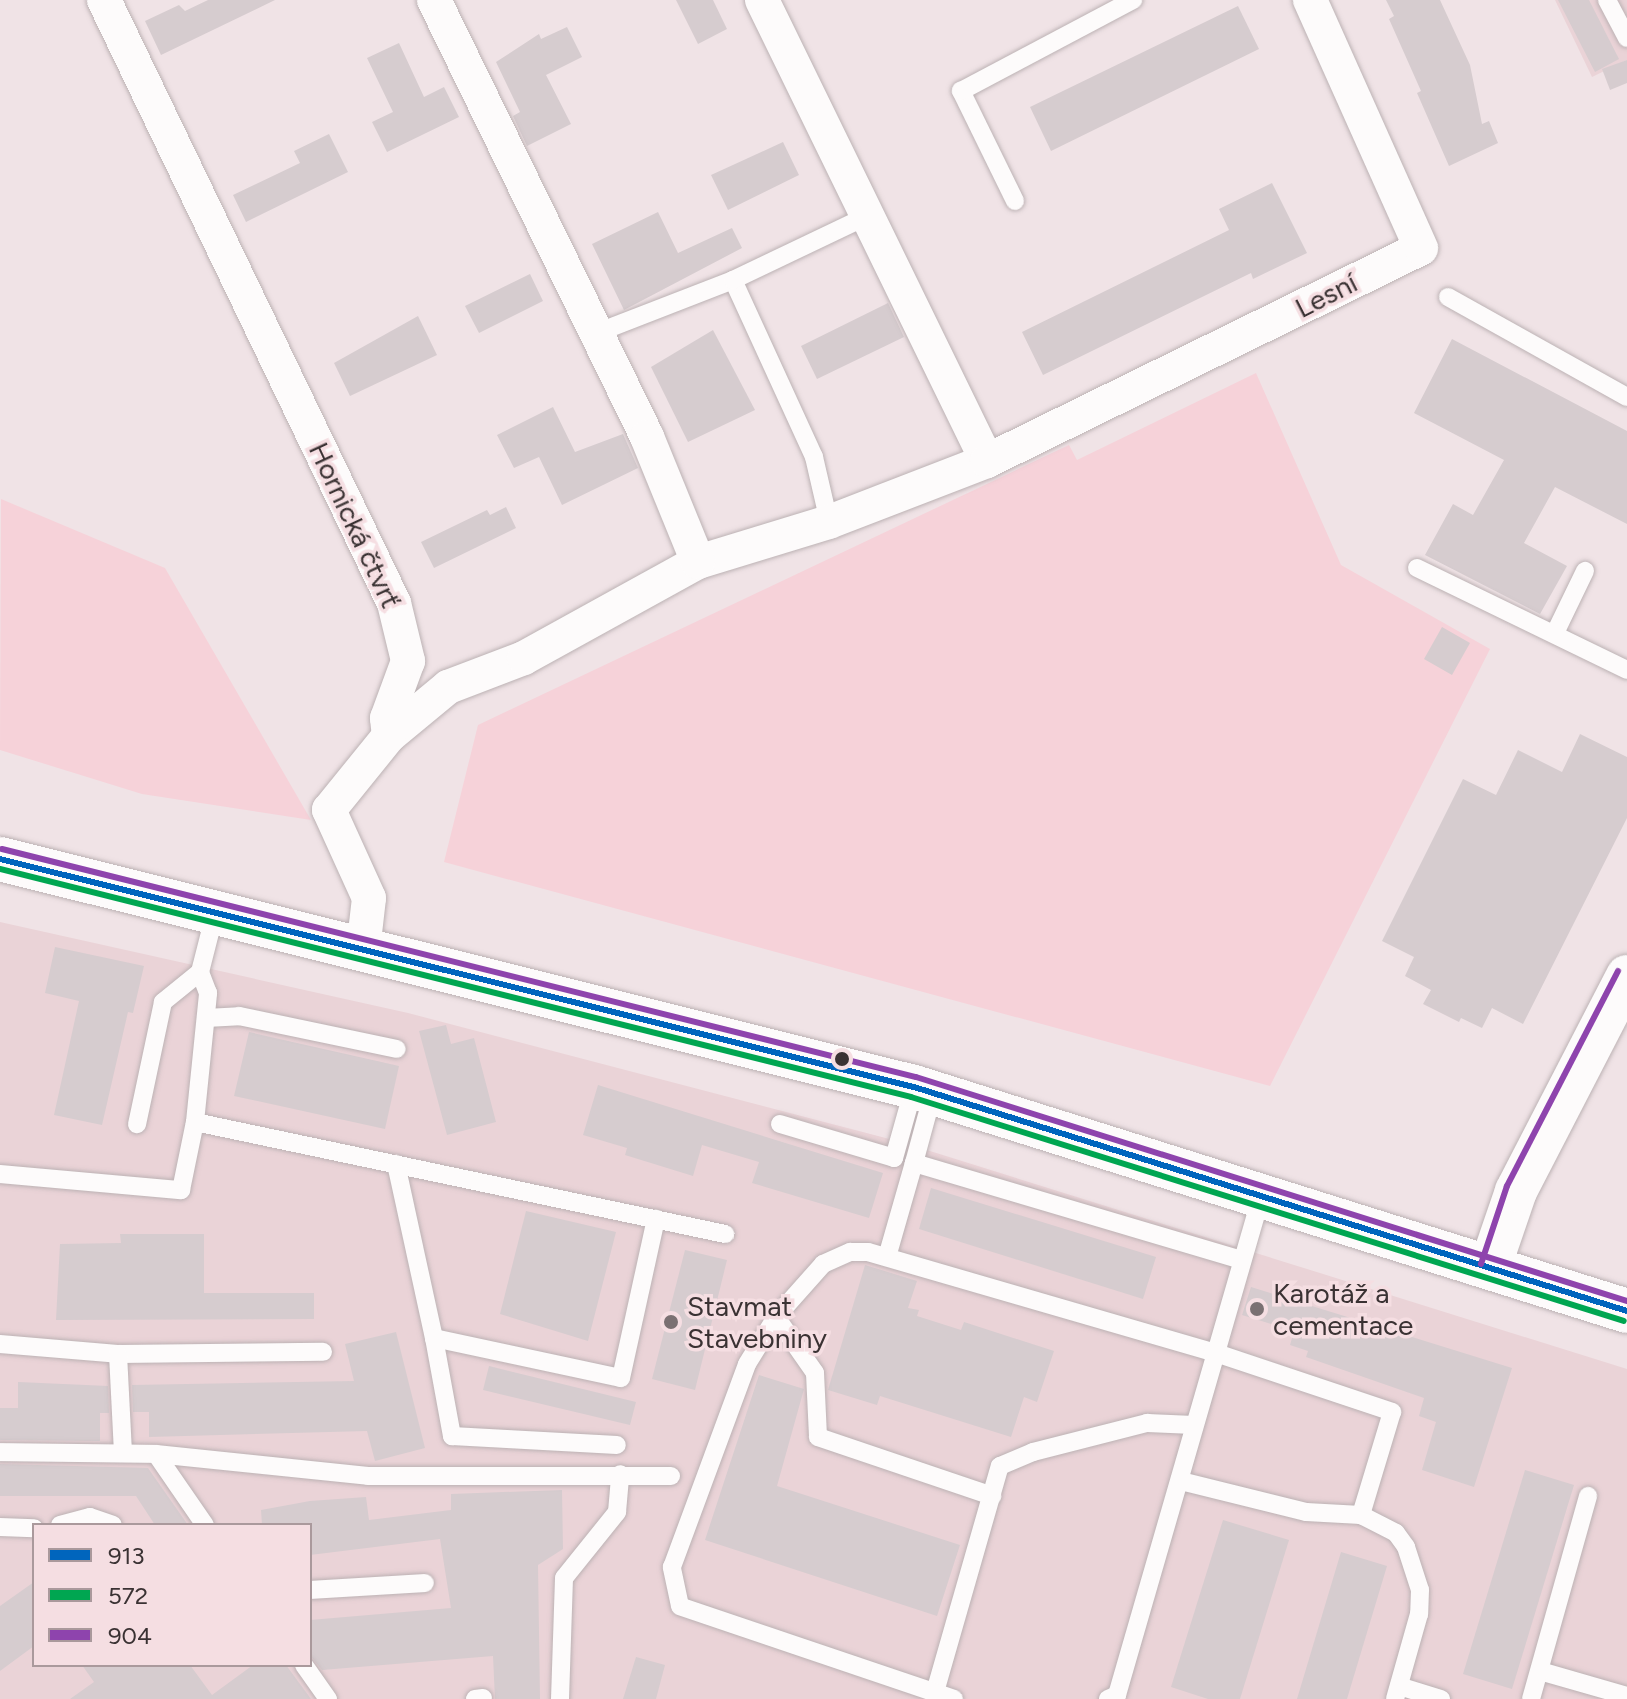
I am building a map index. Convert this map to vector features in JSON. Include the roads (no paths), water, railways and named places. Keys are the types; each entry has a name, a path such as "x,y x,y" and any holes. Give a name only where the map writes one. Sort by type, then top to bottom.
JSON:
{"main road":[{"path":"0,859 924,1090 1627,1311"}],"street":[{"name":"Hornická čtvrť","path":"104,0 394,603 408,661"},
{"path":"434,0 594,334 647,437 698,562"},
{"path":"363,950 369,898 329,810 389,736 448,687 524,658 698,562 829,522 987,461 762,0"},
{"name":"Lesní","path":"987,461 1122,399 1421,248 1310,0"},
{"path":"389,736 387,718 408,661 448,687"},
{"path":"1490,1267 1516,1191 1626,982"}],"lane":[{"path":"1015,201 961,91 1133,0"},
{"path":"1607,0 1627,38"},
{"path":"594,334 733,280 867,216"},
{"path":"733,280 814,457 829,522"},
{"path":"1448,297 1627,397"},
{"path":"1417,568 1627,670"},
{"path":"1555,633 1585,571"},
{"path":"0,1174 181,1190 195,1122 206,1018 208,993 200,972 215,913"},
{"path":"137,1124 163,1002 200,972"},
{"path":"206,1018 239,1016 397,1049"},
{"path":"780,1124 894,1158 924,1090"},
{"path":"887,1257 914,1163 924,1090"},
{"path":"195,1122 725,1234"},
{"path":"914,1163 1241,1260"},
{"path":"396,1164 452,1436 617,1445"},
{"path":"1118,1698 1181,1481 1213,1352 1261,1197"},
{"path":"434,1338 621,1378 656,1219"},
{"path":"954,1699 680,1606 672,1567 747,1364 776,1317 834,1257 868,1252 887,1257 1213,1352 1392,1412 1361,1515"},
{"path":"776,1317 815,1373 818,1437 992,1496"},
{"path":"0,1344 118,1354 323,1352"},
{"path":"118,1354 123,1452"},
{"path":"935,1692 1000,1466 1033,1452 1147,1423 1194,1425"},
{"path":"0,1452 156,1454 368,1476 671,1476"},
{"path":"156,1454 204,1523"},
{"path":"560,1699 564,1578 617,1512 620,1474"},
{"path":"1181,1481 1306,1512 1361,1515 1401,1540 1420,1590 1419,1614 1397,1692 1441,1699"},
{"path":"1531,1699 1588,1496"},
{"path":"68,1523 90,1517 107,1523"},
{"path":"0,1527 32,1528"},
{"path":"312,1590 425,1583"},
{"path":"305,1667 328,1699"},
{"path":"1540,1671 1627,1696"},
{"path":"475,1699 483,1698"}],"place":[{"name":"Karotáž a cementace","path":"1257,1309"},
{"name":"Stavmat Stavebniny","path":"671,1322"}]}
